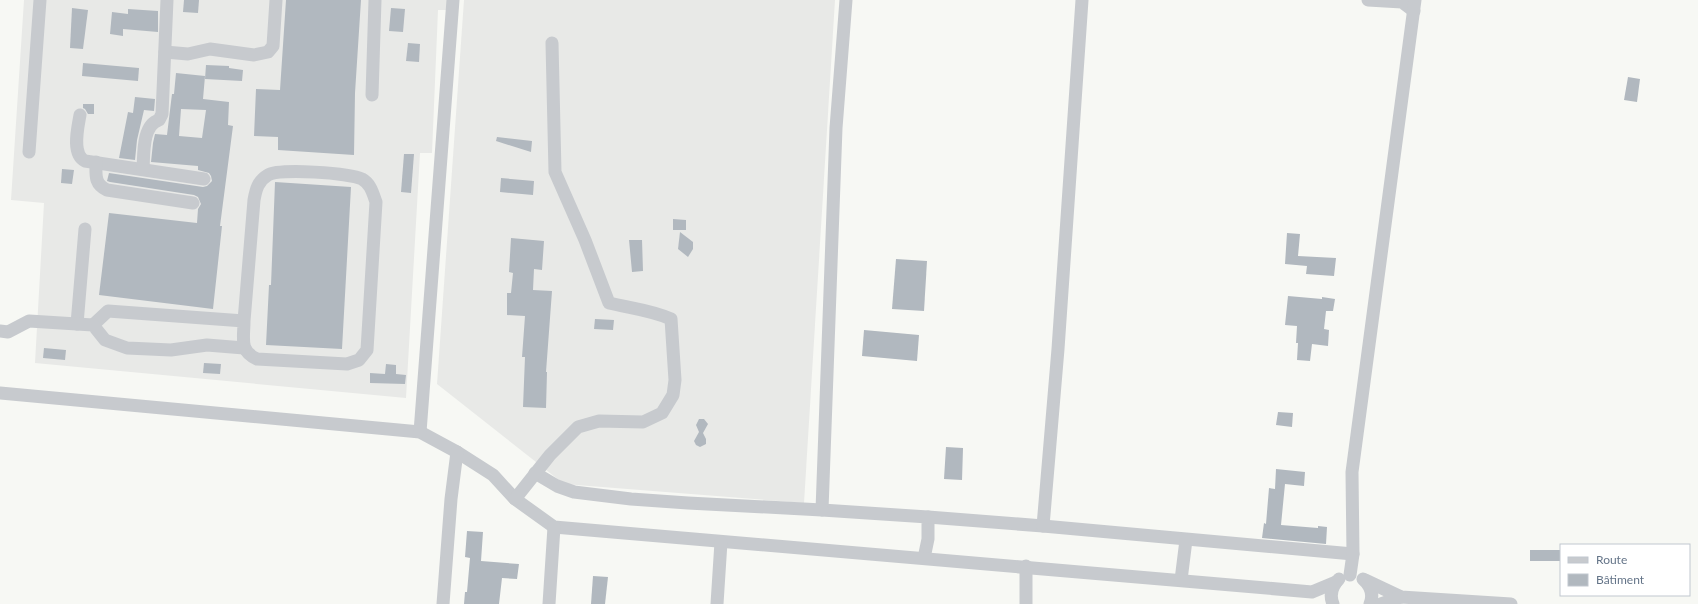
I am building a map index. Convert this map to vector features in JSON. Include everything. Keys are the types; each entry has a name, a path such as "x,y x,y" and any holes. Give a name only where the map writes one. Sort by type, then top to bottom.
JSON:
{"street":[{"path":"29,152 40,0"},
{"path":"142,169 150,126 153,121 158,120 162,114 168,0"},
{"path":"165,52 188,54 210,49 254,55 268,52 273,46 276,0"},
{"path":"372,95 376,0"},
{"path":"420,432 453,0"},
{"path":"822,510 836,128 846,0"},
{"path":"1043,526 1058,349 1082,0"},
{"path":"1350,575 1353,554 1352,472 1414,6 1402,2 1368,0"},
{"path":"526,486 550,455 578,427 599,421 643,422 662,413 673,396 675,380 671,319 657,313 609,303 585,240 555,172 552,43"},
{"path":"80,115 77,152 80,158 96,162 204,179"},
{"path":"96,162 95,179 97,184 107,190 193,203"},
{"path":"281,171 347,175 363,180 371,188 376,202 367,350 360,360 347,364 257,359 249,356 244,348 244,321 254,200 257,185 269,174 281,171"},
{"path":"78,324 85,229"},
{"path":"0,331 8,332 29,321 93,325 108,311 244,321"},
{"path":"93,325 105,340 127,348 171,350 207,345 244,348"},
{"path":"0,393 420,432 457,452 493,475 526,486 557,486 574,492 632,499 822,510 928,520 1043,526 1185,543 1353,554"},
{"path":"443,604 451,499 457,452"},
{"path":"526,486 554,527 549,604"},
{"path":"924,558 928,539 928,520"},
{"path":"554,527 1026,566 1312,592 1336,582 1340,578 1350,575 1360,577 1401,597 1511,604"},
{"path":"717,604 721,542"},
{"path":"1181,580 1185,543"},
{"path":"1026,566 1026,604"},
{"path":"1365,580 1372,591 1370,604"},
{"path":"1333,604 1331,595 1336,582"},
{"path":"1312,592 1330,604"},
{"path":"1381,604 1401,597"}],"shaded area":[{"path":"24,0 449,0 448,10 438,10 432,153 420,153 406,398 35,363 44,203 11,200"},
{"path":"464,0 835,0 804,503 564,484 437,384"}],"building":[{"path":"184,0 199,0 198,13 183,12"},
{"path":"286,0 361,0 355,93 354,155 278,150 278,137 254,136 256,89 280,90"},
{"path":"72,8 88,10 83,49 70,48"},
{"path":"391,8 405,9 403,32 389,31"},
{"path":"128,9 158,11 158,32 123,29 123,36 110,34 112,12 128,14"},
{"path":"408,43 420,44 419,62 406,61"},
{"path":"83,63 139,68 138,81 82,76"},
{"path":"206,65 229,66 229,68 243,70 242,81 205,79"},
{"path":"176,73 205,76 203,99 229,102 228,125 233,126 220,226 222,226 213,309 99,295 109,213 197,223 198,209 201,204 198,197 194,195 107,181 109,173 203,187 207,186 212,181 209,173 198,170 198,166 151,162 155,134 167,135 172,94 174,94","holes":["181,109 206,110 202,138 179,136"]},
{"path":"1628,77 1640,79 1637,102 1624,100"},
{"path":"135,97 155,99 154,111 144,110 137,140 135,160 119,158 128,112 133,113"},
{"path":"83,104 94,104 94,114 88,114 83,108"},
{"path":"497,137 532,141 531,152 496,141"},
{"path":"404,154 414,154 411,193 401,192"},
{"path":"62,169 74,170 72,184 61,183"},
{"path":"501,178 534,181 533,195 500,192"},
{"path":"275,182 351,187 342,349 266,345 269,285 271,285"},
{"path":"673,219 686,220 686,230 673,230"},
{"path":"680,232 693,242 693,249 688,257 678,249"},
{"path":"1287,233 1300,234 1298,256 1336,258 1334,276 1306,274 1307,266 1285,264"},
{"path":"511,238 544,241 542,270 534,269 533,290 552,291 546,372 546,408 523,407 525,357 522,357 525,316 507,315 507,293 511,293 513,273 509,272"},
{"path":"629,240 642,240 643,271 632,272"},
{"path":"896,259 927,261 924,311 892,309"},
{"path":"1288,296 1335,299 1333,311 1326,311 1324,329 1329,330 1328,346 1312,344 1310,361 1297,360 1297,326 1285,325"},
{"path":"595,319 614,320 613,330 594,329"},
{"path":"864,330 919,335 917,361 862,356"},
{"path":"44,348 66,350 65,360 43,358"},
{"path":"204,363 221,364 220,374 203,373"},
{"path":"386,364 396,365 396,374 406,375 405,384 370,383 370,373 385,374"},
{"path":"1278,412 1293,413 1292,427 1276,425"},
{"path":"699,419 704,419 708,424 703,433 706,439 706,444 700,447 696,445 694,441 699,432 696,425"},
{"path":"946,447 963,448 962,480 944,479"},
{"path":"1276,469 1305,472 1304,486 1285,484 1281,525 1318,528 1318,526 1327,527 1326,544 1262,538 1264,523 1266,524 1269,488 1275,489"},
{"path":"467,531 483,532 481,561 519,564 517,579 502,578 499,604 464,604 465,592 467,592 470,558 465,557"},
{"path":"1530,550 1560,550 1560,561 1530,561"},
{"path":"593,576 608,577 605,604 591,604"}]}
